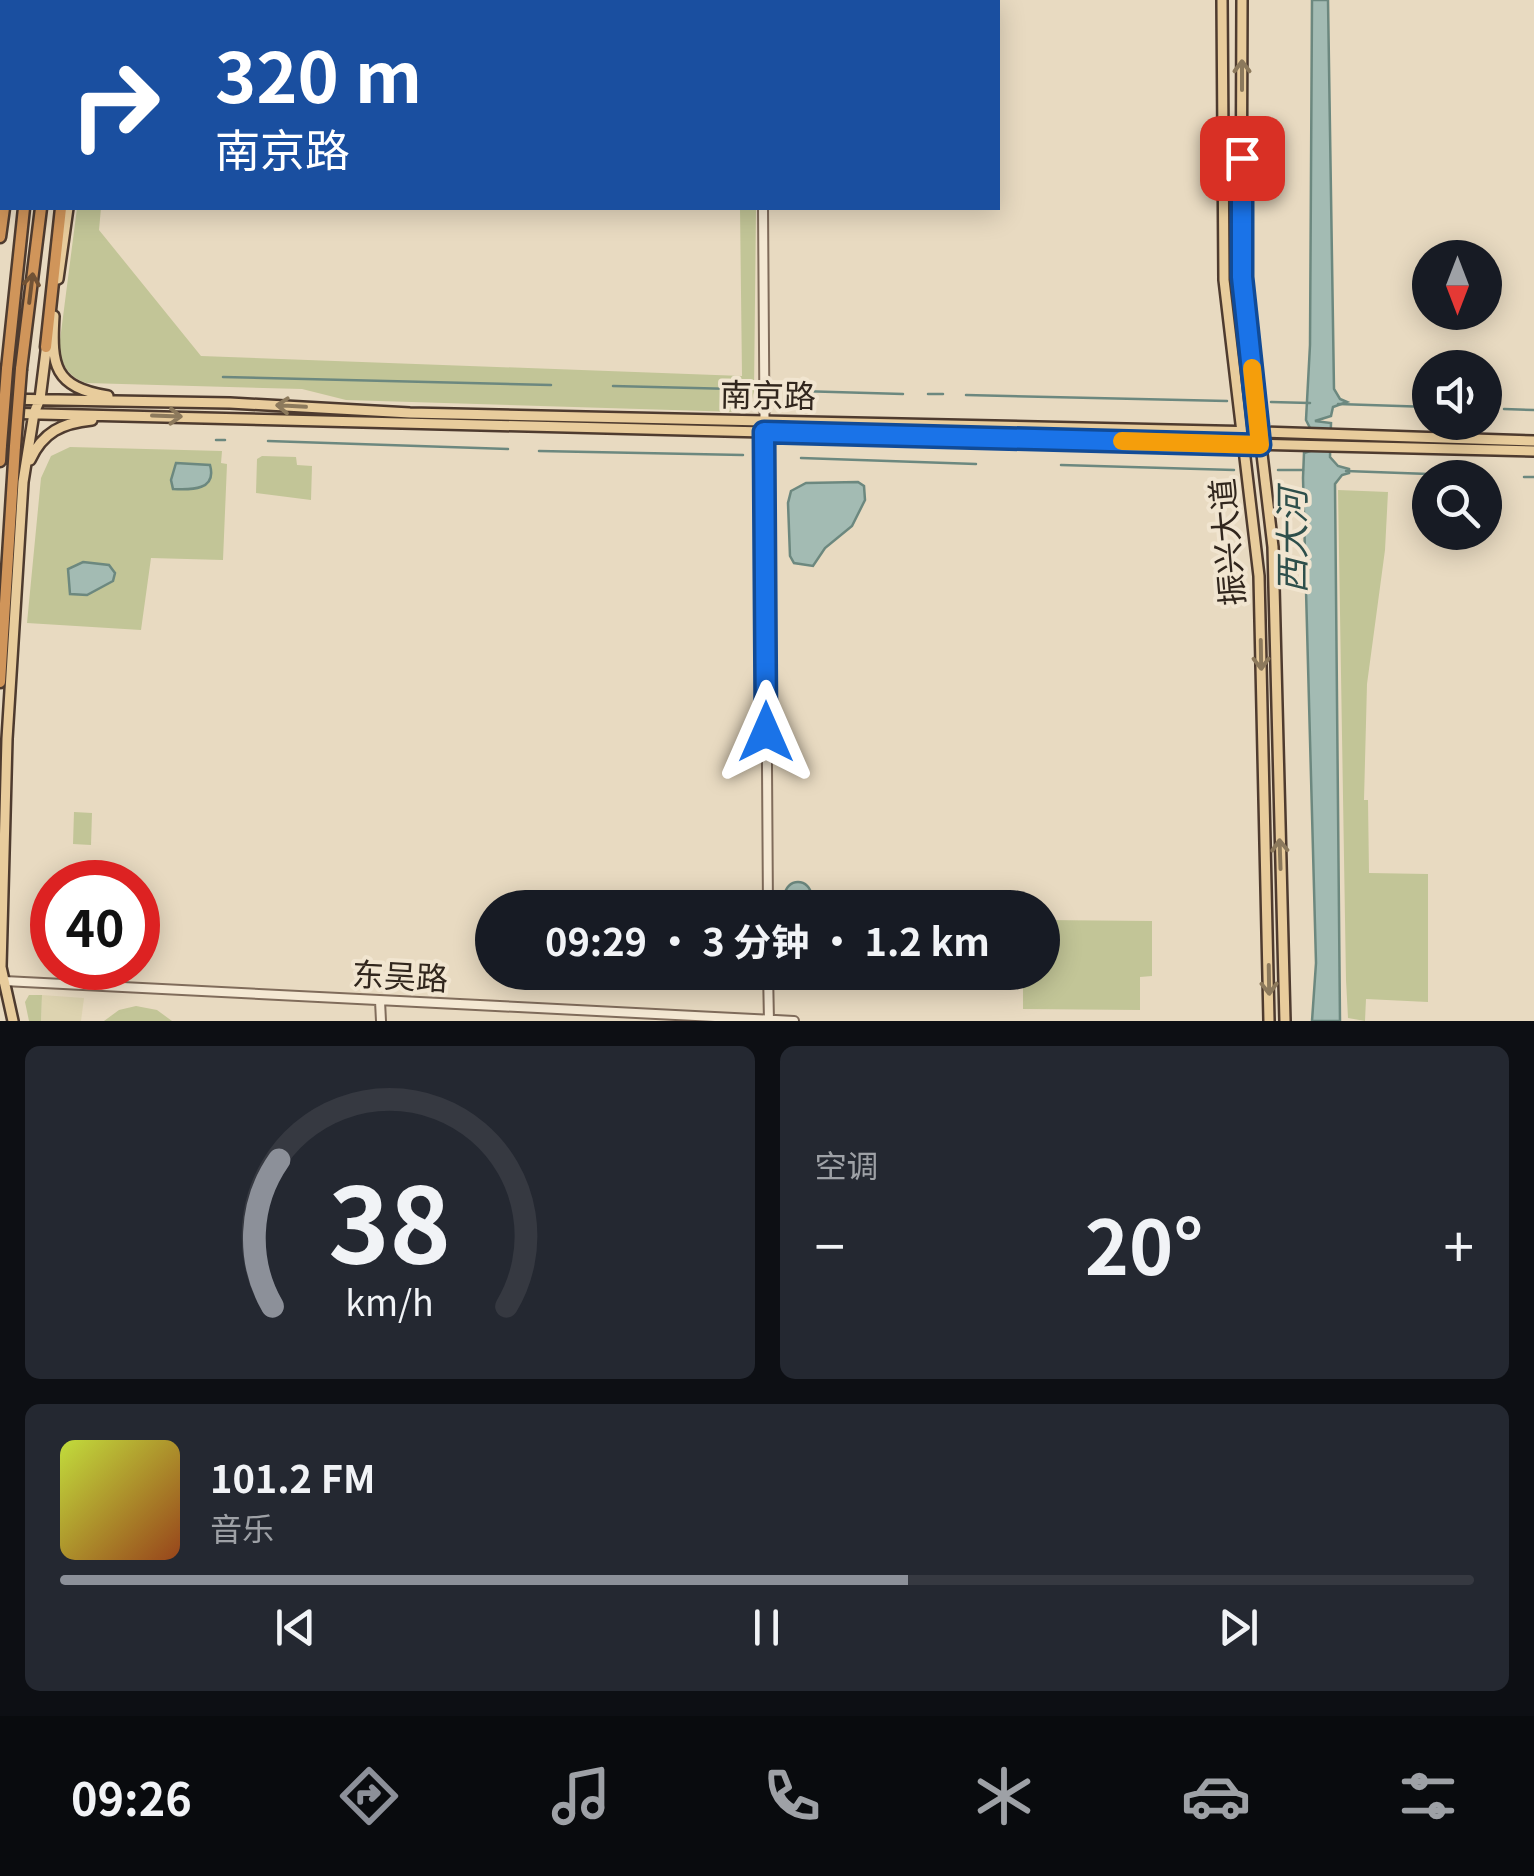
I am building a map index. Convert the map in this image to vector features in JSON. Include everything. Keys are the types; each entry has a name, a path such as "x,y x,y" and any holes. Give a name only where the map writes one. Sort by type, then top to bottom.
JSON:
{"highway":[{"path":"0,237 4,210"},
{"path":"0,461 24,210"},
{"path":"0,682 21,370 41,210"},
{"path":"46,347 64,210"}],"main road":[{"name":"振兴大道","path":"1222,0 1224,280 1260,576 1270,1021"},
{"name":"振兴大道","path":"1242,0 1242,277 1276,602 1285,1021"},
{"path":"64,210 52,346 55,364 71,386 107,396 216,402"},
{"path":"14,1021 4,982 6,740 22,482 40,399 56,293"},
{"name":"南京路","path":"0,399 216,402 410,413 1260,445 1534,441"},
{"name":"南京路","path":"0,414 1259,432 1343,442 1534,451"},
{"path":"22,482 37,446 58,426 136,415"}],"street":[{"path":"763,210 768,890"},
{"name":"东吴路","path":"4,982 794,1021"},
{"path":"768,990 769,1021"},
{"path":"380,1001 381,1021"}],"shaded area":[{"path":"42,995 84,998 81,1021 41,1021"}],"green space":[{"path":"77,210 101,210 99,230 201,356 742,376 740,210 756,210 754,391 752,399 738,412 346,400 302,389 86,383 67,370 59,348"},
{"path":"70,447 222,451 221,463 227,464 223,560 151,558 141,630 27,623 41,478 51,456"},
{"path":"296,457 297,465 312,466 311,500 256,493 257,459"},
{"path":"1338,490 1388,492 1385,550 1367,684 1364,800 1368,800 1369,873 1428,874 1428,1002 1366,999 1365,1021 1348,1018 1346,980"},
{"path":"74,812 92,813 91,845 73,844"},
{"path":"1060,920 1152,921 1152,976 1140,977 1140,1010 1023,1009 1023,990 1060,990"},
{"path":"29,995 42,995 41,1021 29,1021 25,1002"},
{"path":"136,1006 157,1010 172,1021 104,1021 119,1010"}],"water":[{"path":"1312,0 1328,0 1334,389 1347,402 1333,407 1331,416 1315,421 1331,423 1330,457 1338,466 1349,469 1335,484 1340,1021 1312,1021 1316,963 1303,478 1304,453 1310,451 1306,420"},
{"path":"176,463 210,465 210,479 201,487 173,489 171,480"},
{"path":"858,482 864,486 865,500 852,526 825,548 813,566 794,563 790,556 791,491 806,483"},
{"path":"83,562 109,565 115,573 113,581 87,595 70,594 68,569"},
{"path":"798,882 810,890 786,890"}],"waterway":[{"path":"223,377 551,385"},
{"path":"613,386 734,389"},
{"path":"799,391 903,394"},
{"path":"928,394 943,394"},
{"path":"966,395 1227,401"},
{"path":"1271,402 1310,403"},
{"path":"1338,404 1412,406"},
{"path":"1504,409 1534,410"},
{"path":"216,440 225,440"},
{"path":"268,441 508,449"},
{"path":"539,451 743,455"},
{"path":"801,458 976,464"},
{"path":"1061,465 1234,470"},
{"path":"1278,470 1303,470"},
{"path":"1346,471 1412,473"},
{"path":"1524,477 1534,477"}],"slow traffic":[{"path":"1122,441 1260,445 1252,368"}],"route":[{"path":"766,732 764,432 1260,445 1242,277 1242,158"}],"water label":[{"name":"西大河","path":"1293,541"}]}
